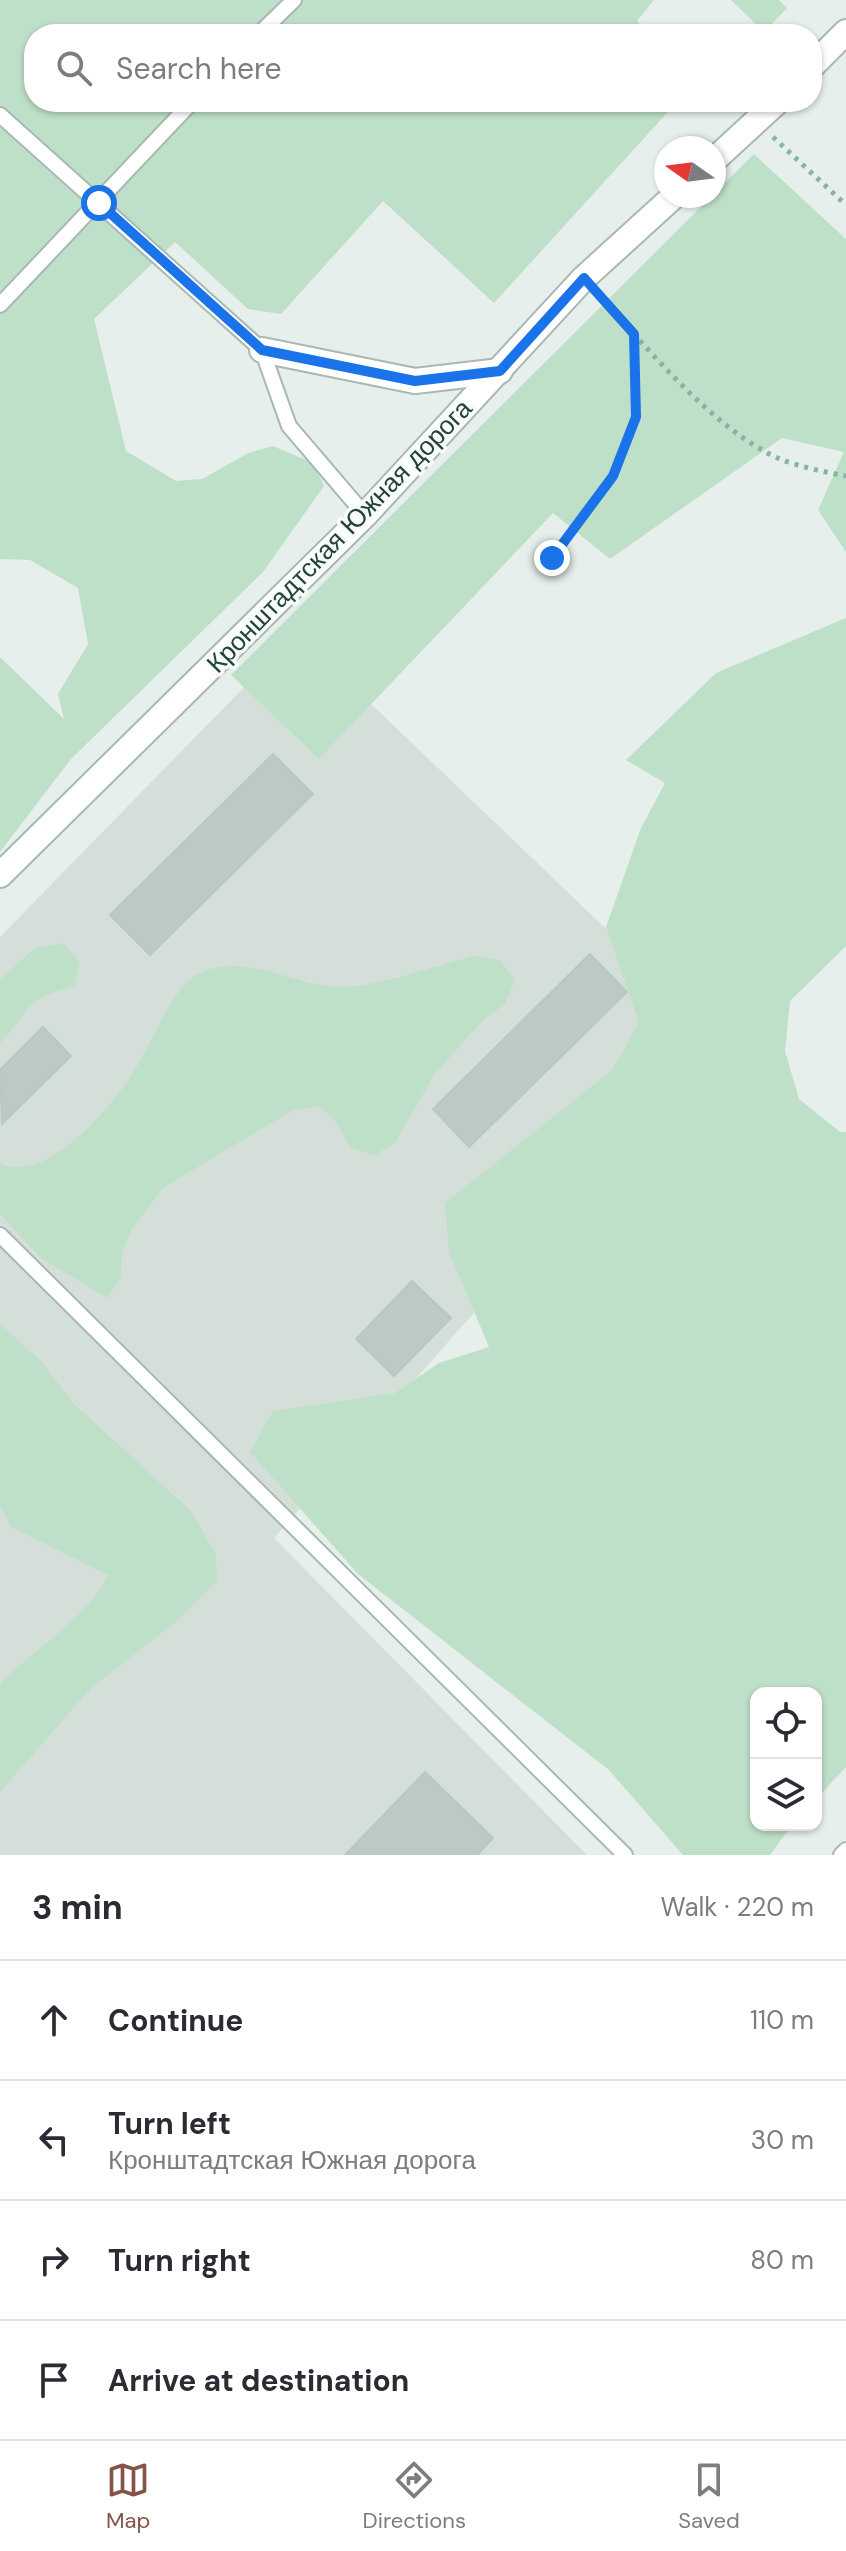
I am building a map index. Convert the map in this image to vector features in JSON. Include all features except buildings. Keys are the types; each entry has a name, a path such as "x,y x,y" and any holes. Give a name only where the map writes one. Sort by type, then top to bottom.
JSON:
{"street":[{"path":"822,56 846,32"},
{"path":"726,149 767,112"},
{"name":"Кронштадтская Южная дорога","path":"0,875 365,515 584,278 661,208"},
{"path":"262,350 415,381 500,371"}],"lane":[{"path":"269,24 294,0"},
{"path":"0,305 183,112"},
{"path":"0,115 262,350 289,426 365,515"},
{"path":"0,1235 625,1855"},
{"path":"841,1855 846,1850"}],"path":[{"path":"757,122 846,205"},
{"path":"584,278 634,334 721,420 779,458 845,475"},
{"path":"552,558 613,476 636,417 634,334"}],"shaded area":[{"path":"297,633 719,1037 274,1538 587,1855 0,1855 0,937"}],"green space":[{"path":"0,0 654,0 637,21 640,24 24,24 24,112 668,112 494,303 383,201 281,314 248,309 175,242 94,319 126,451 176,481 202,479 248,453 273,446 313,463 324,486 263,572 71,759 0,852 0,657 64,719 58,694 88,644 78,588 30,560 0,559"},
{"path":"731,0 779,0 787,8 772,24 756,24"},
{"path":"754,154 846,239 846,552 818,510 844,452 782,438 610,559 553,513 319,759 231,675 700,208 726,208 726,182"},
{"path":"846,618 846,946 790,1001 785,1051 799,1099 840,1132 846,1132 846,1767 822,1793 822,1687 750,1687 750,1831 788,1831 770,1855 683,1855 609,1770 358,1574 250,1452 273,1411 395,1393 439,1363 489,1347 449,1252 445,1203 612,1070 639,1023 606,927 641,828 665,783 626,760 716,673"},
{"path":"63,943 80,963 74,986 37,1000 0,1043 0,980 35,948"},
{"path":"475,956 500,960 515,980 505,1004 484,1019 434,1075 396,1142 374,1156 350,1147 337,1123 320,1107 295,1109 163,1188 132,1229 122,1252 121,1276 108,1298 42,1259 0,1214 0,1163 17,1167 35,1164 54,1155 90,1126 129,1079 178,992 203,972 222,966 243,966 305,982 344,987 393,979"},
{"path":"0,1324 42,1362 74,1404 191,1511 216,1555 217,1581 177,1621 91,1688 0,1792 0,1685 87,1606 108,1575 11,1527 0,1505"}],"route":[{"path":"99,203 262,350 415,381 500,371 584,278 634,334 636,417 613,476 552,558"}]}
